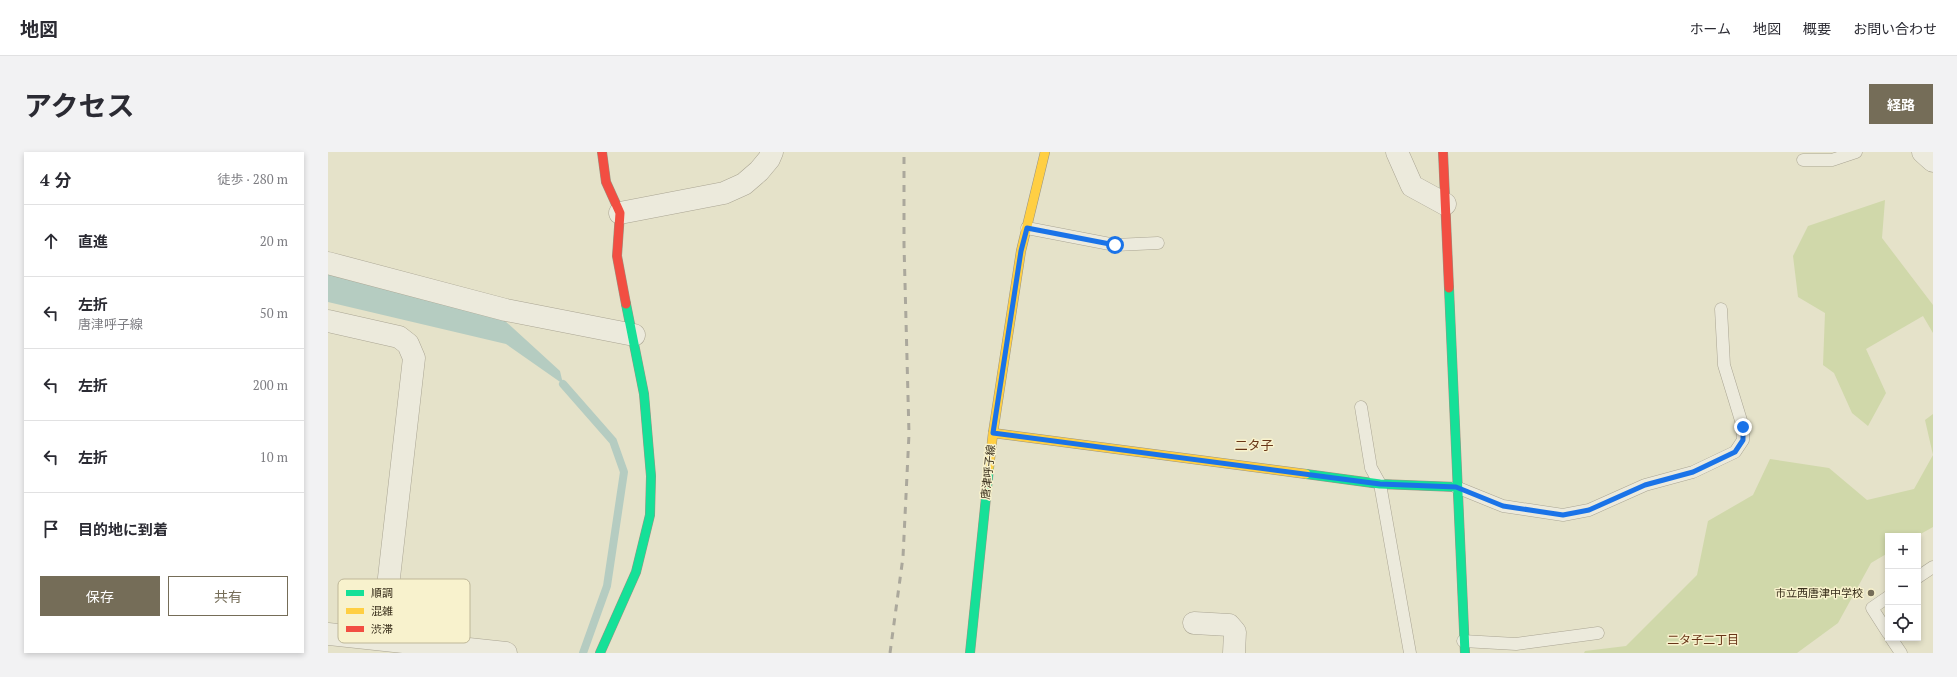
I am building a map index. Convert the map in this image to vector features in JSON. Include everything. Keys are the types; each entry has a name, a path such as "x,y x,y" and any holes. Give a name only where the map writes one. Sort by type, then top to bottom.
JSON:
{"street":[{"path":"600,653 636,572 650,515 652,476 645,401 634,335 617,256 620,213 606,182 602,152"},
{"path":"620,213 724,193 744,184 770,159 772,152"},
{"name":"唐津呼子線","path":"970,653 993,433 1021,251 1045,152"},
{"path":"1397,152 1412,186 1445,204"},
{"path":"1443,152 1456,487 1464,647"},
{"path":"1924,152 1933,161"},
{"path":"328,263 506,310 634,335"},
{"path":"328,321 399,336 408,344 414,358 389,579"},
{"path":"993,433 1380,484 1456,487"},
{"path":"1194,623 1229,625 1235,632 1234,653"},
{"path":"328,634 338,635"},
{"path":"411,643 506,653"}],"lane":[{"path":"1803,160 1832,160 1856,152"},
{"path":"1027,228 1115,245 1158,243"},
{"path":"1456,487 1503,506 1563,515 1589,510 1645,485 1693,472 1735,452 1743,440 1743,427 1724,366 1721,309"},
{"path":"1362,407 1371,468 1380,484 1410,653"},
{"path":"1921,575 1933,567"},
{"path":"1885,599 1872,608 1885,628"},
{"path":"1464,647 1516,644 1598,633"},
{"path":"1893,641 1901,653"}],"green space":[{"path":"1885,200 1882,238 1933,305 1933,333 1923,316 1866,349 1886,393 1868,426 1852,413 1834,373 1823,365 1825,313 1798,297 1793,256 1808,226"},
{"path":"1933,414 1933,455 1925,420"},
{"path":"1933,455 1933,527 1921,534 1885,533 1885,555 1871,563 1838,623 1797,653 1584,653 1585,651 1626,646 1697,575 1708,521 1753,495 1770,459 1829,468 1867,500 1914,489"}],"shaded area":[{"path":"328,274 503,319 560,371 563,384 506,344 328,302"}],"waterway":[{"path":"563,384 613,441 624,472 607,586 583,653"}],"railway":[{"path":"890,653 903,557 909,434 904,245 904,152"}],"traffic: fast":[{"path":"1449,288 1465,653"},
{"path":"600,653 636,572 650,515 651,476 644,394 626,304"},
{"path":"970,653 989,468"},
{"path":"1306,474 1380,484 1456,487"}],"traffic: slow":[{"path":"989,468 1021,251 1045,152"},
{"path":"993,433 1306,474"}],"traffic: jam":[{"path":"602,152 606,182 620,213 617,256 626,304"},
{"path":"1443,152 1449,288"}],"place":[{"name":"市立西唐津中学校","path":"1871,593"}],"district":[{"name":"二タ子","path":"1254,445"},
{"name":"二タ子二丁目","path":"1703,640"}],"route":[{"path":"1115,245 1027,228 1021,251 993,433 1380,484 1456,487 1503,506 1563,515 1589,510 1645,485 1693,472 1735,452 1743,440 1743,427"}]}
